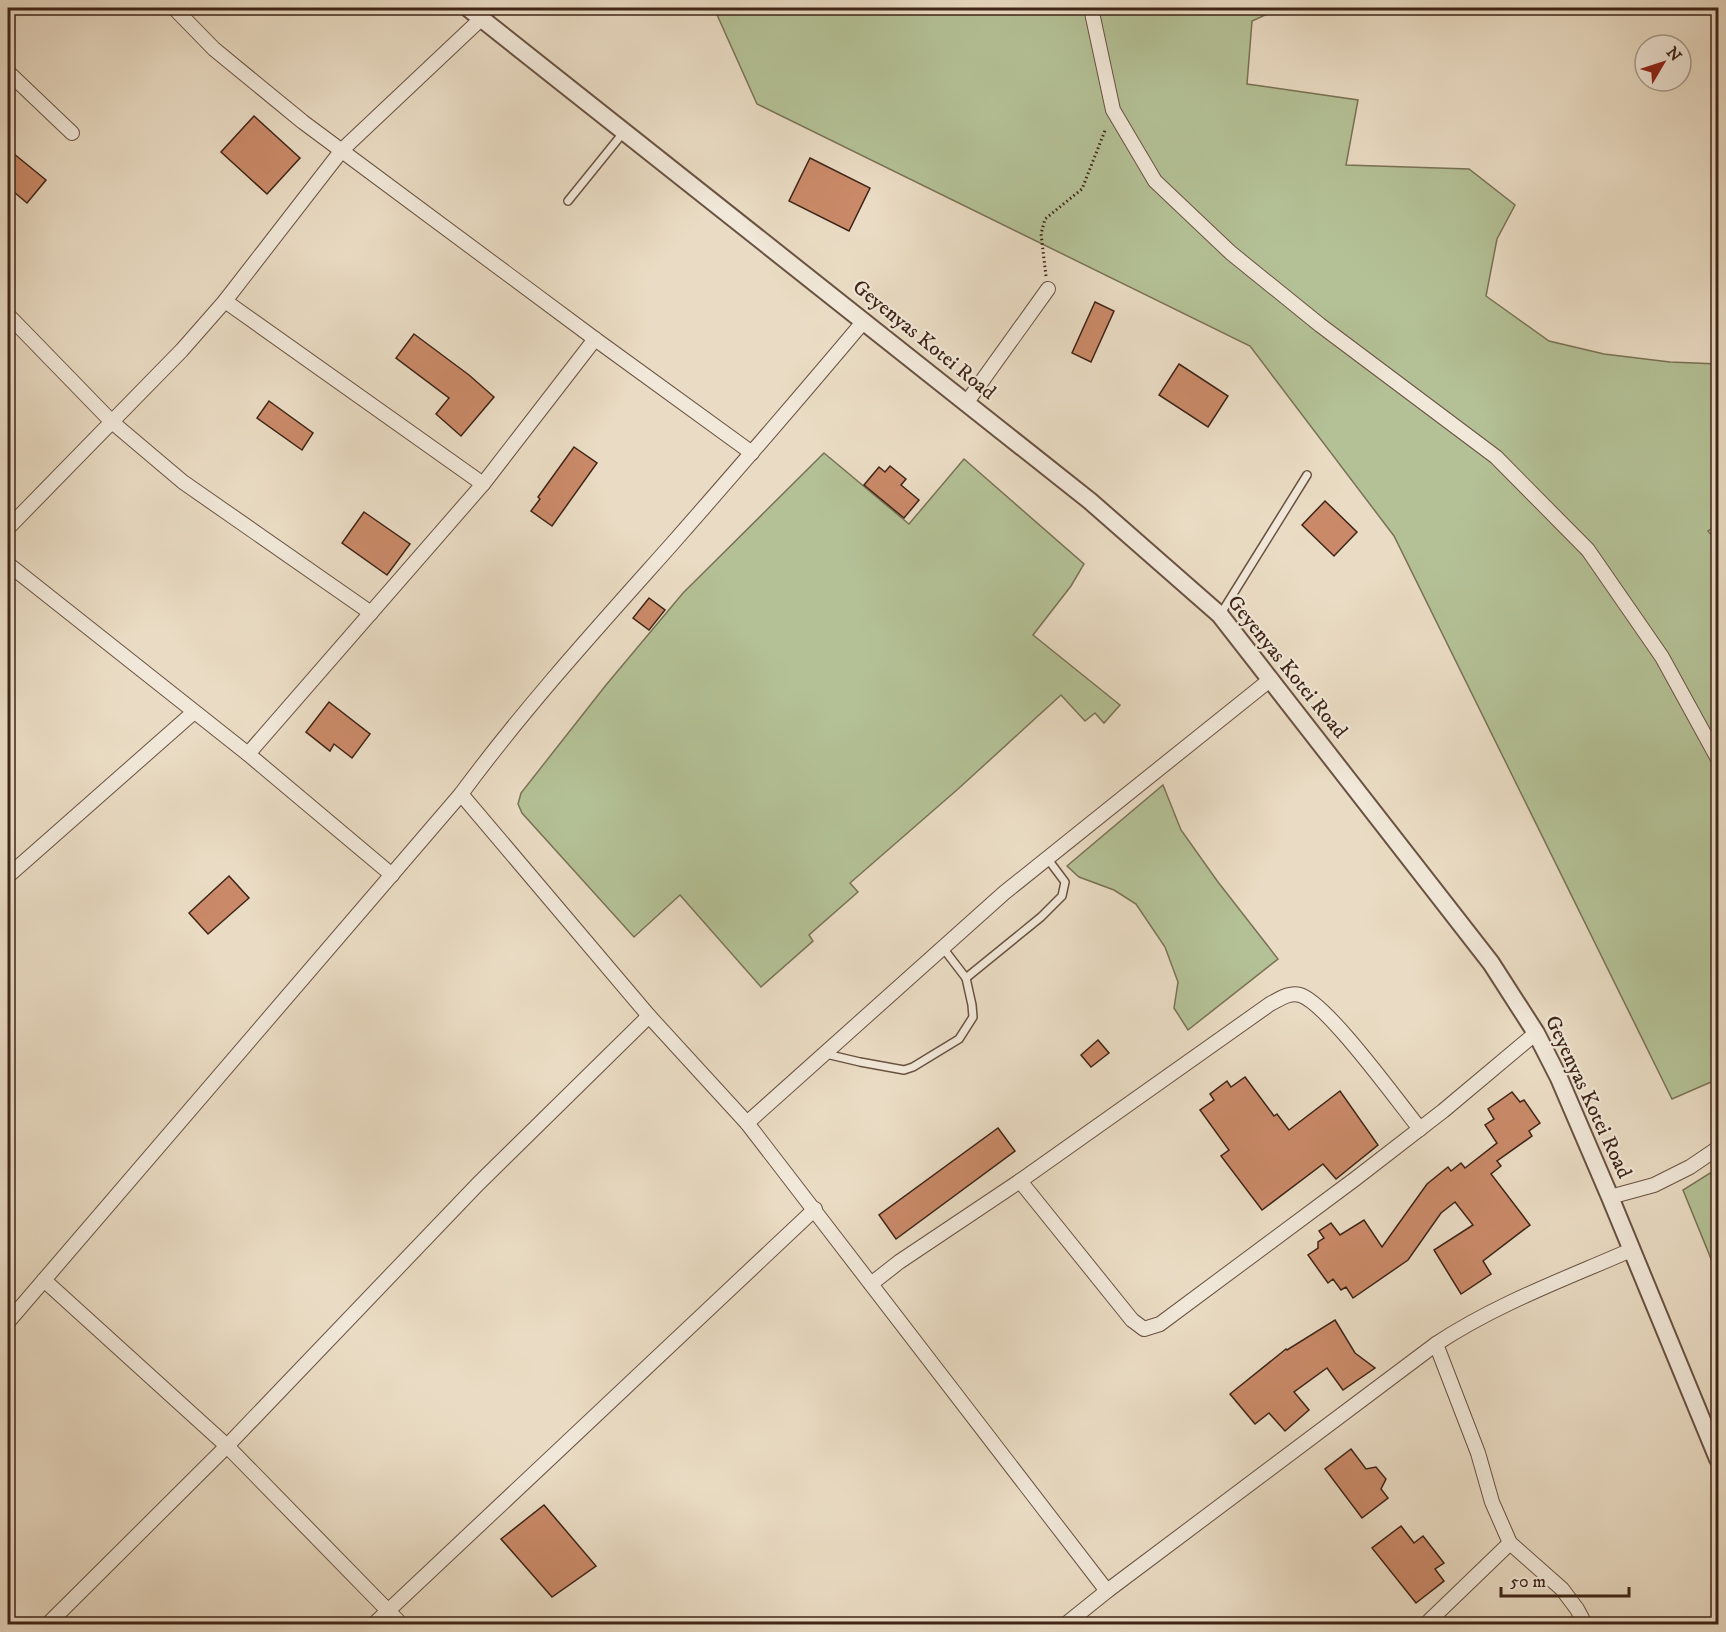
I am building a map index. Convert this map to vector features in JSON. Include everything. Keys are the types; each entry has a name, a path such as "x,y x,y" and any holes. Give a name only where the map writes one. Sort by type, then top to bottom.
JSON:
{"street":[{"path":"174,8 214,49 303,122 752,453"},
{"name":"Geyenyas Kotei Road","path":"468,8 1090,501 1220,615 1491,963 1536,1033 1559,1078 1719,1459"},
{"path":"1091,8 1113,110 1155,181 1231,253 1320,325 1496,457 1588,550 1662,657 1719,759"},
{"path":"8,528 182,350 225,301 342,150 482,18"},
{"path":"8,72 72,133"},
{"path":"966,402 1048,289"},
{"path":"225,301 483,484"},
{"path":"8,315 112,422 183,482 371,613"},
{"path":"9,1317 44,1280 392,875 461,794 495,748 592,634 752,453 864,321"},
{"path":"248,754 483,484 596,339"},
{"path":"8,564 248,754 392,875"},
{"path":"747,1123 1004,893 1271,679"},
{"path":"8,876 194,712"},
{"path":"461,794 649,1016 747,1123 1107,1591"},
{"path":"871,1284 899,1262 1270,1004 1291,994 1302,996 1316,1004 1339,1028 1420,1129"},
{"path":"48,1624 227,1446 478,1184 649,1016"},
{"path":"1020,1180 1132,1320 1144,1329 1160,1324 1420,1129 1536,1033"},
{"path":"1610,1197 1654,1185 1690,1167 1719,1148"},
{"path":"374,1624 815,1209"},
{"path":"1066,1624 1436,1344 1463,1326 1496,1309 1631,1250"},
{"path":"44,1280 227,1446 401,1624"},
{"path":"1436,1344 1478,1453 1492,1502 1510,1543 1562,1589 1585,1624"},
{"path":"1426,1624 1510,1543"}],"lane":[{"path":"568,201 625,131"},
{"path":"1220,615 1307,475"},
{"path":"966,978 1062,896 1065,882 1047,858"},
{"path":"825,1053 904,1070 913,1067 959,1039 973,1017 966,978 943,948"}],"path":[{"path":"1048,289 1041,234 1046,219 1082,189 1113,110"}],"green space":[{"path":"714,8 1281,8 1252,21 1247,84 1358,100 1346,165 1469,169 1515,205 1497,239 1486,296 1549,341 1604,354 1670,362 1718,364 1718,525 1708,531 1718,543 1718,1079 1672,1099 1394,536 1250,346 757,104"},
{"path":"824,453 909,524 964,459 1084,564 1071,586 1033,635 1120,705 1104,723 1095,713 1085,721 1061,695 850,883 858,892 809,935 813,941 761,987 680,895 634,937 522,813 518,804 521,793 606,685 683,593"},
{"path":"1163,785 1181,830 1278,959 1188,1030 1174,1008 1178,982 1165,947 1136,904 1114,890 1079,877 1067,866"},
{"path":"1718,1168 1718,1276 1683,1190"}],"building":[{"path":"254,116 300,158 267,194 221,152"},
{"path":"8,149 46,180 27,203 8,187"},
{"path":"810,158 870,188 849,231 789,201"},
{"path":"1095,302 1114,311 1091,362 1072,353"},
{"path":"414,334 469,375 494,397 461,436 436,414 449,398 396,358"},
{"path":"1179,364 1228,396 1208,427 1159,395"},
{"path":"269,401 313,433 302,450 257,418"},
{"path":"574,447 597,463 552,526 531,511 540,499 538,497"},
{"path":"890,466 906,479 901,485 919,500 904,518 864,485 879,467 885,472"},
{"path":"1325,501 1357,532 1334,556 1302,525"},
{"path":"364,512 410,544 387,575 342,543"},
{"path":"649,598 665,610 649,630 633,618"},
{"path":"329,702 370,734 352,758 334,744 330,751 306,732"},
{"path":"229,876 249,898 208,934 189,913"},
{"path":"1098,1040 1109,1053 1091,1067 1081,1055"},
{"path":"1245,1077 1274,1116 1277,1114 1289,1130 1340,1091 1378,1145 1336,1179 1323,1164 1262,1210 1221,1156 1229,1150 1200,1110 1214,1100 1210,1094 1227,1081 1231,1087"},
{"path":"1512,1092 1520,1102 1524,1100 1540,1123 1529,1131 1532,1136 1497,1161 1501,1166 1491,1174 1530,1225 1483,1261 1491,1274 1461,1294 1434,1250 1473,1225 1455,1202 1441,1213 1408,1260 1353,1298 1346,1287 1341,1290 1333,1279 1328,1283 1308,1255 1318,1248 1318,1242 1324,1238 1319,1231 1331,1223 1340,1235 1364,1220 1382,1247 1427,1184 1448,1167 1451,1171 1461,1163 1465,1168 1497,1143 1485,1125 1494,1119 1488,1109"},
{"path":"998,1128 1015,1151 896,1239 879,1215"},
{"path":"1335,1320 1355,1353 1375,1368 1343,1390 1327,1368 1294,1392 1309,1410 1285,1431 1269,1413 1255,1424 1230,1394 1286,1349"},
{"path":"1351,1449 1366,1469 1376,1467 1386,1479 1381,1489 1388,1498 1362,1518 1325,1469"},
{"path":"544,1505 596,1566 552,1597 501,1539"},
{"path":"1401,1526 1414,1543 1423,1536 1444,1563 1435,1569 1444,1581 1416,1603 1372,1548"}]}
